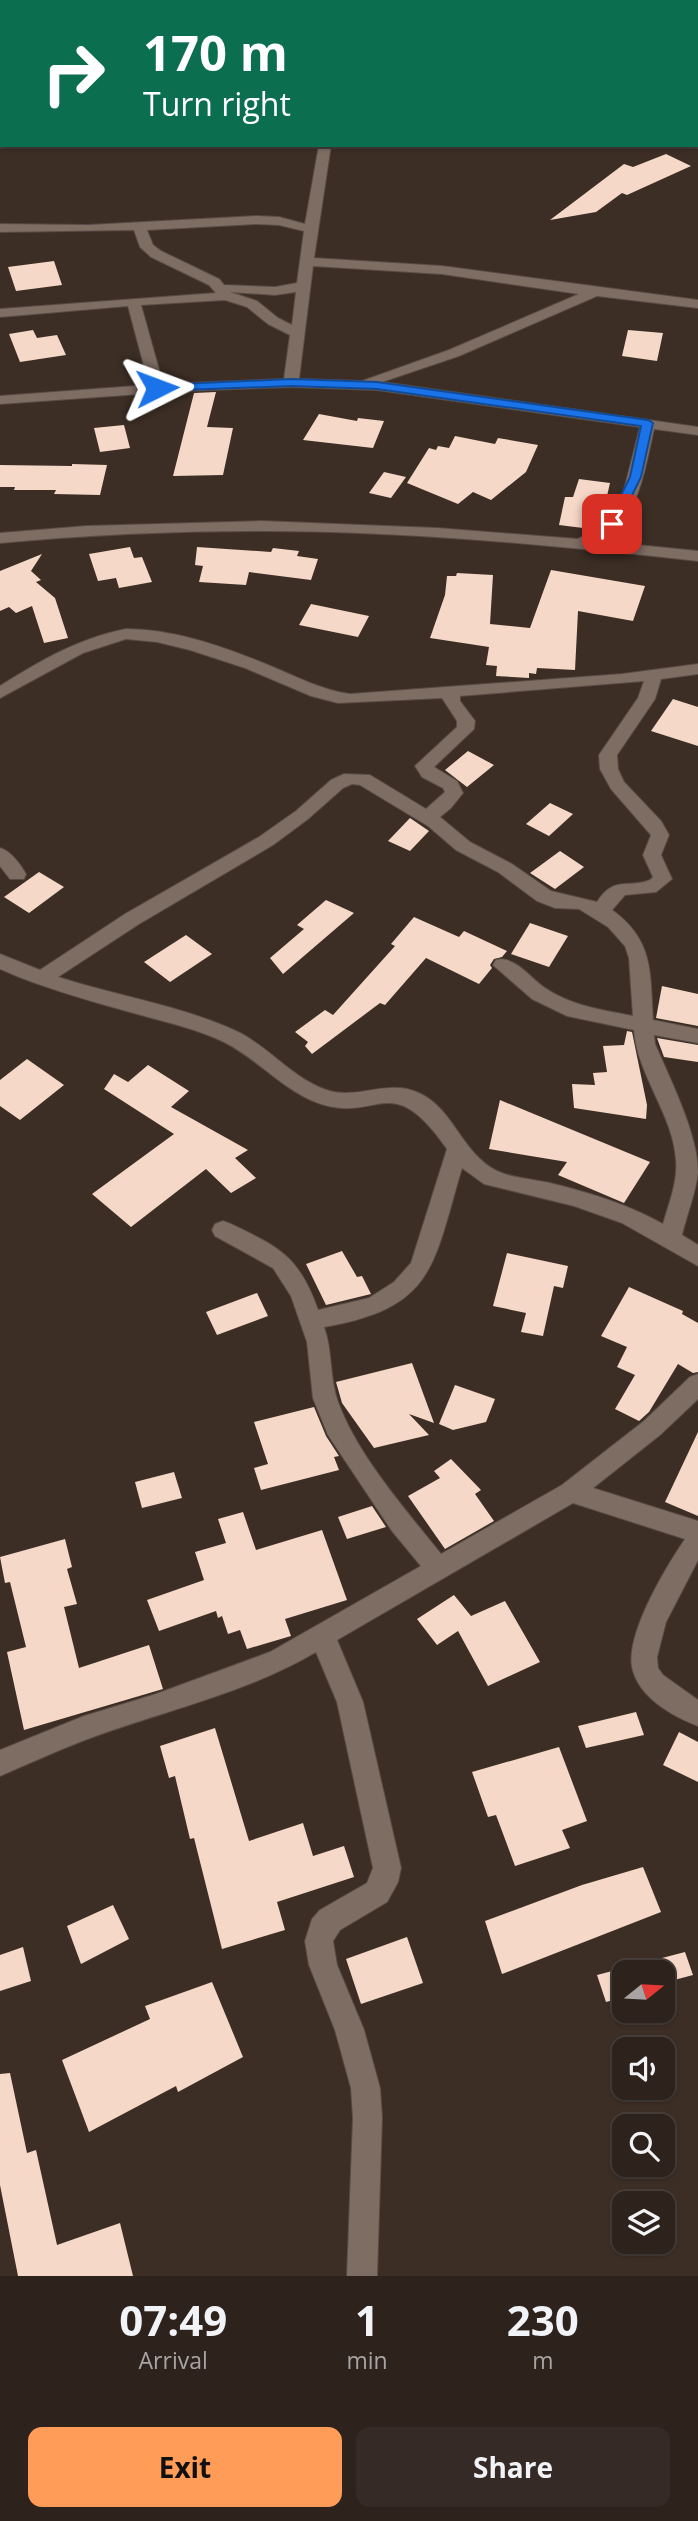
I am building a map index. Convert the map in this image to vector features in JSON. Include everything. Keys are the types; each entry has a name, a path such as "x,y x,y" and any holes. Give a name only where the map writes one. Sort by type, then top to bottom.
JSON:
{"street":[{"path":"291,383 308,262 313,198 325,147"},
{"path":"0,228 88,229 279,220 311,229"},
{"path":"138,225 147,247 156,254 202,276 223,292 253,304 273,321 299,334"},
{"path":"308,262 429,268 698,304"},
{"path":"0,313 223,292 270,292 305,286"},
{"path":"361,385 454,353 594,292"},
{"path":"133,301 157,388"},
{"path":"0,400 157,388 291,383 361,385 698,431"},
{"path":"579,544 617,519 636,477 648,423"},
{"path":"0,537 90,529 190,526 480,535 698,556"},
{"path":"0,693 104,639 135,634 174,641 240,662 332,698 451,693 654,676 698,669"},
{"path":"601,913 614,893 623,890 647,891 663,879 652,855 660,835 655,825 617,785 609,769 608,755 646,699 654,676"},
{"path":"428,817 454,793 451,785 428,773 424,766 465,729 466,721 454,706 451,693"},
{"path":"43,977 132,919 266,841 302,815 337,784 349,778 374,783 428,817 463,846 505,868 544,896 555,901 582,903 601,913 615,922 634,943 639,958 647,1053 676,1119 687,1157 687,1173 671,1236"},
{"path":"0,854 17,874"},
{"path":"0,961 43,977 220,1031 249,1046 322,1097 349,1099 377,1093 409,1097 435,1116 458,1148 479,1171 491,1178 556,1192 611,1209 671,1236 698,1257"},
{"path":"503,965 539,994 555,1003 588,1015 698,1036"},
{"path":"312,1320 353,1313 377,1305 402,1288 421,1267 458,1148"},
{"path":"223,1230 281,1262 301,1293 312,1320 325,1398 340,1435 401,1523 439,1570"},
{"path":"0,1763 84,1728 156,1706 278,1661 571,1492 652,1428 698,1384"},
{"path":"571,1492 626,1507 698,1532"},
{"path":"698,1539 665,1595 645,1649 644,1668 655,1686 698,1714"},
{"path":"322,1635 350,1702 387,1868 387,1876 378,1891 362,1904 328,1920 318,1940 324,1967 340,2005 363,2075 369,2108 362,2276"}],"building":[{"path":"666,154 691,166 627,195 622,193 596,212 550,220 624,164 633,167"},
{"path":"54,261 62,285 16,291 8,267"},
{"path":"33,330 37,338 57,335 66,355 20,362 9,334"},
{"path":"628,330 663,333 657,361 622,356"},
{"path":"216,392 207,427 233,428 223,475 173,476 194,393"},
{"path":"319,414 357,421 358,418 384,421 373,448 303,440"},
{"path":"124,425 130,448 100,452 94,428"},
{"path":"455,436 495,444 498,438 538,445 526,472 491,500 473,492 458,504 407,483 429,448 449,448"},
{"path":"0,465 107,465 100,495 54,494 56,490 14,490 15,487 0,487"},
{"path":"384,472 406,477 391,498 369,493"},
{"path":"579,479 610,483 601,522 591,529 559,525 565,497 573,497"},
{"path":"130,547 134,558 142,557 152,582 119,588 116,578 98,581 89,554"},
{"path":"197,547 271,552 273,548 299,551 297,556 318,559 311,580 249,572 246,585 199,582 203,566 195,565"},
{"path":"42,554 31,571 41,580 36,582 55,598 68,638 44,643 32,606 16,613 9,607 0,611 0,571"},
{"path":"551,570 645,586 633,621 578,611 575,670 537,668 536,674 529,673 529,678 496,676 497,666 486,665 489,647 430,638 445,595 447,576 456,576 457,573 493,575 490,624 530,628"},
{"path":"311,604 369,616 358,637 299,625"},
{"path":"673,699 698,707 698,746 651,731"},
{"path":"468,751 494,765 467,787 445,770"},
{"path":"550,803 573,814 549,836 526,824"},
{"path":"410,818 429,831 410,851 388,841"},
{"path":"560,851 584,867 555,889 530,873"},
{"path":"39,872 64,887 29,913 4,897"},
{"path":"326,900 354,913 283,974 270,958 304,929 297,925"},
{"path":"414,917 459,937 464,931 507,951 502,957 494,959 490,965 492,968 479,984 426,958 385,1005 380,1003 312,1054 305,1046 308,1042 295,1032 325,1010 333,1015 395,946 391,944"},
{"path":"530,923 568,936 549,967 511,954"},
{"path":"186,935 212,954 170,982 144,962"},
{"path":"662,986 698,994 698,1026 656,1018"},
{"path":"627,1031 632,1032 647,1105 646,1119 574,1108 572,1084 595,1085 593,1073 607,1072 603,1046 624,1045"},
{"path":"657,1038 698,1045 698,1062 664,1057"},
{"path":"27,1059 64,1085 20,1120 0,1106 0,1080"},
{"path":"148,1065 189,1091 171,1107 248,1150 235,1158 256,1178 231,1193 206,1169 131,1227 92,1194 174,1134 104,1089 114,1074 128,1082"},
{"path":"500,1100 650,1162 624,1203 558,1175 567,1162 489,1149"},
{"path":"342,1251 357,1277 362,1276 371,1294 326,1305 306,1264"},
{"path":"507,1253 568,1266 563,1288 554,1286 543,1336 521,1332 526,1313 493,1306"},
{"path":"629,1287 683,1311 682,1314 698,1323 698,1372 693,1373 678,1364 649,1412 639,1421 615,1409 635,1375 617,1367 627,1347 601,1336"},
{"path":"257,1293 268,1316 217,1335 206,1312"},
{"path":"412,1363 434,1423 409,1414 429,1435 374,1448 342,1403 336,1382"},
{"path":"455,1385 495,1399 486,1422 453,1430 439,1424"},
{"path":"314,1407 326,1436 339,1456 334,1457 339,1470 261,1490 254,1468 268,1464 254,1422"},
{"path":"698,1432 698,1516 665,1502"},
{"path":"451,1459 481,1490 475,1494 494,1521 445,1549 408,1496 440,1478 434,1471"},
{"path":"174,1472 182,1498 142,1508 135,1482"},
{"path":"372,1506 386,1527 347,1539 338,1517"},
{"path":"243,1512 256,1550 322,1530 347,1600 285,1619 291,1636 247,1649 240,1630 228,1634 222,1616 218,1618 216,1611 159,1631 147,1600 204,1580 195,1552 226,1543 218,1519"},
{"path":"65,1539 72,1567 67,1569 77,1604 64,1607 79,1668 149,1645 163,1689 24,1730 7,1652 26,1647 10,1582 5,1583 0,1557"},
{"path":"454,1595 471,1616 505,1601 540,1662 488,1686 458,1631 437,1645 417,1619"},
{"path":"636,1712 644,1735 586,1748 578,1726"},
{"path":"215,1728 249,1841 303,1823 313,1856 344,1846 354,1877 277,1902 285,1930 222,1949 194,1838 190,1839 175,1776 169,1778 160,1746"},
{"path":"679,1732 698,1742 698,1782 663,1765"},
{"path":"559,1747 587,1821 562,1830 570,1848 515,1866 496,1815 488,1817 472,1772"},
{"path":"643,1867 661,1912 502,1974 485,1921 582,1885"},
{"path":"113,1905 129,1939 81,1964 67,1926"},
{"path":"407,1937 423,1983 361,2004 346,1959"},
{"path":"23,1947 31,1981 0,1991 0,1955"},
{"path":"685,1952 693,1975 676,1980 676,1960 654,1960"},
{"path":"612,1971 612,2000 606,2002 597,1975"},
{"path":"212,1982 243,2057 178,2092 176,2086 89,2132 62,2060 150,2019 145,2006"},
{"path":"10,2073 27,2153 36,2150 57,2245 120,2223 133,2276 18,2276 0,2185 0,2074"}],"route":[{"path":"157,388 291,383 377,386 648,423 636,477 617,519 612,524"}]}
